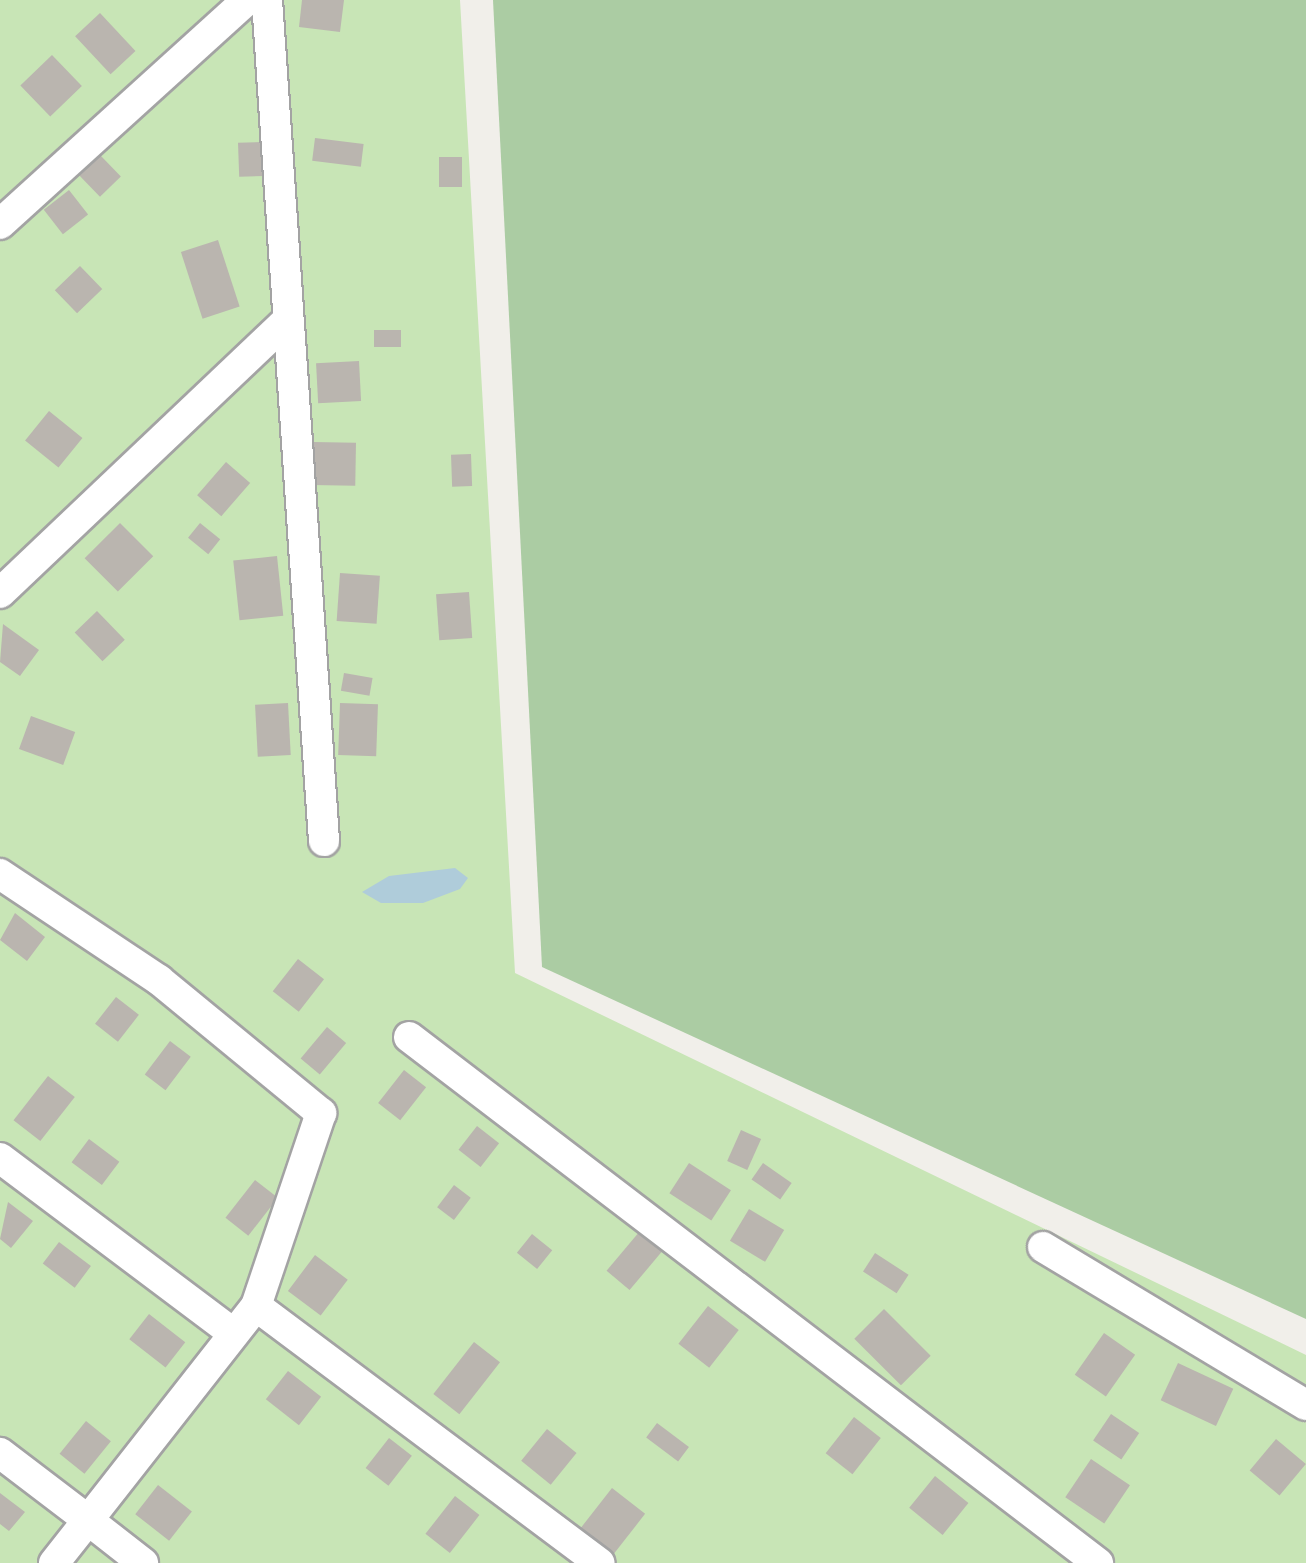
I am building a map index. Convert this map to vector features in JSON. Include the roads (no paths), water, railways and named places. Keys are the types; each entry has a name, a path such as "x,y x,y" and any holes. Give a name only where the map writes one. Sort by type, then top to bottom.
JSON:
{"street":[{"path":"0,224 247,0"},
{"path":"268,0 324,841"},
{"path":"0,592 288,320"},
{"path":"0,874 159,980 322,1114 256,1306 230,1331 54,1563"},
{"path":"409,1037 1098,1563"},
{"path":"0,1158 230,1331"},
{"path":"1043,1247 1306,1405"},
{"path":"256,1306 600,1563"},
{"path":"0,1452 143,1563"}],"water":[{"path":"455,868 468,878 460,889 423,903 381,903 362,892 389,876"}]}
